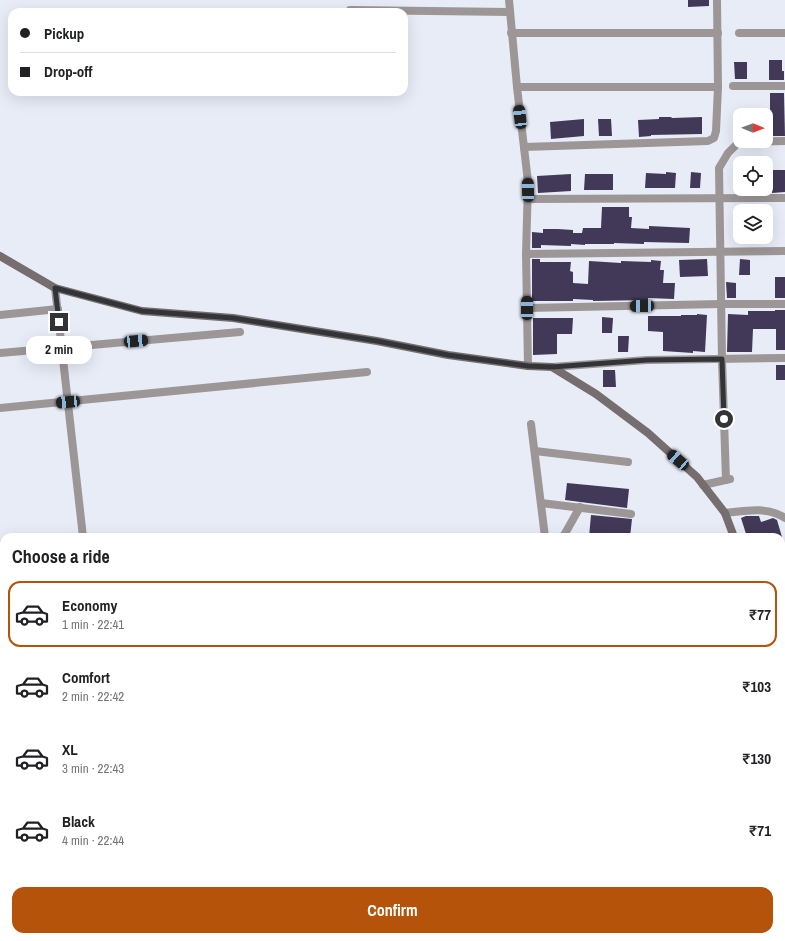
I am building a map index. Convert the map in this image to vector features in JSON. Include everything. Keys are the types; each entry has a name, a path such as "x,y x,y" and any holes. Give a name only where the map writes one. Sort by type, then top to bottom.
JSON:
{"street":[{"path":"509,0 511,33 528,182 526,254 528,366"},
{"path":"524,147 708,141 714,138 716,131 718,87 717,0"},
{"path":"408,11 510,12"},
{"path":"511,33 718,33"},
{"path":"739,33 785,33"},
{"path":"733,86 785,86"},
{"path":"517,87 718,87"},
{"path":"703,485 728,479 722,359 719,168 728,153 739,142 785,141"},
{"path":"528,199 785,198"},
{"path":"526,254 785,251"},
{"path":"0,256 55,288 142,311 233,318 377,341 448,355 528,366 552,367 647,360 785,358"},
{"path":"55,288 83,533"},
{"path":"527,308 785,304"},
{"path":"0,315 58,309"},
{"path":"0,354 240,332"},
{"path":"552,367 596,394 636,424 697,477 725,513 732,533"},
{"path":"0,408 367,372"},
{"path":"531,424 545,533"},
{"path":"535,451 628,462"},
{"path":"541,502 631,514"},
{"path":"566,533 580,507"},
{"path":"725,513 760,510 780,514 785,518"}],"building":[{"path":"688,0 709,0 709,6 688,7"},
{"path":"769,60 782,60 784,80 769,80"},
{"path":"734,62 747,62 747,79 735,79"},
{"path":"770,93 784,93 785,136 773,136 773,108 770,108"},
{"path":"659,117 702,117 702,134 651,135 639,137 638,120 659,119"},
{"path":"584,119 584,136 551,139 550,122"},
{"path":"598,119 611,119 612,136 599,136"},
{"path":"773,170 785,170 785,192 773,193"},
{"path":"666,172 676,173 675,188 645,188 646,173 666,174"},
{"path":"691,172 701,173 700,188 690,188"},
{"path":"571,174 571,191 538,193 537,176"},
{"path":"585,174 613,174 613,190 584,190"},
{"path":"602,207 629,207 629,217 632,217 631,228 649,229 649,226 690,228 689,243 644,242 644,244 571,244 571,246 541,245 541,248 532,248 532,232 543,233 543,229 558,229 573,230 573,233 582,233 583,228 601,228"},
{"path":"532,259 540,259 540,262 571,262 570,271 573,272 573,283 588,284 589,261 621,263 621,261 661,261 660,270 664,270 663,283 675,283 674,299 648,298 648,300 593,301 573,299 573,301 532,301"},
{"path":"707,259 708,276 680,277 679,260"},
{"path":"740,259 750,260 750,275 739,275"},
{"path":"775,277 785,277 785,298 775,298"},
{"path":"726,282 736,283 736,298 727,298"},
{"path":"785,310 785,350 776,350 776,329 753,329 752,352 727,352 728,314 748,315 748,311"},
{"path":"697,314 707,315 705,352 693,351 693,353 663,351 663,332 648,331 648,316 681,316"},
{"path":"602,317 613,318 612,333 602,333"},
{"path":"533,318 573,318 572,334 557,334 557,354 533,355"},
{"path":"618,336 629,336 628,352 618,352"},
{"path":"776,365 785,365 785,380 776,380"},
{"path":"603,370 615,370 616,387 603,387"},
{"path":"567,483 629,489 627,508 565,500"},
{"path":"591,515 632,519 630,533 589,533"},
{"path":"746,516 759,516 761,522 773,518 777,520 781,533 746,533 741,518"}],"route":[{"path":"59,322 55,288 142,311 233,318 377,341 448,355 528,366 552,367 647,360 722,359 724,419"}]}
